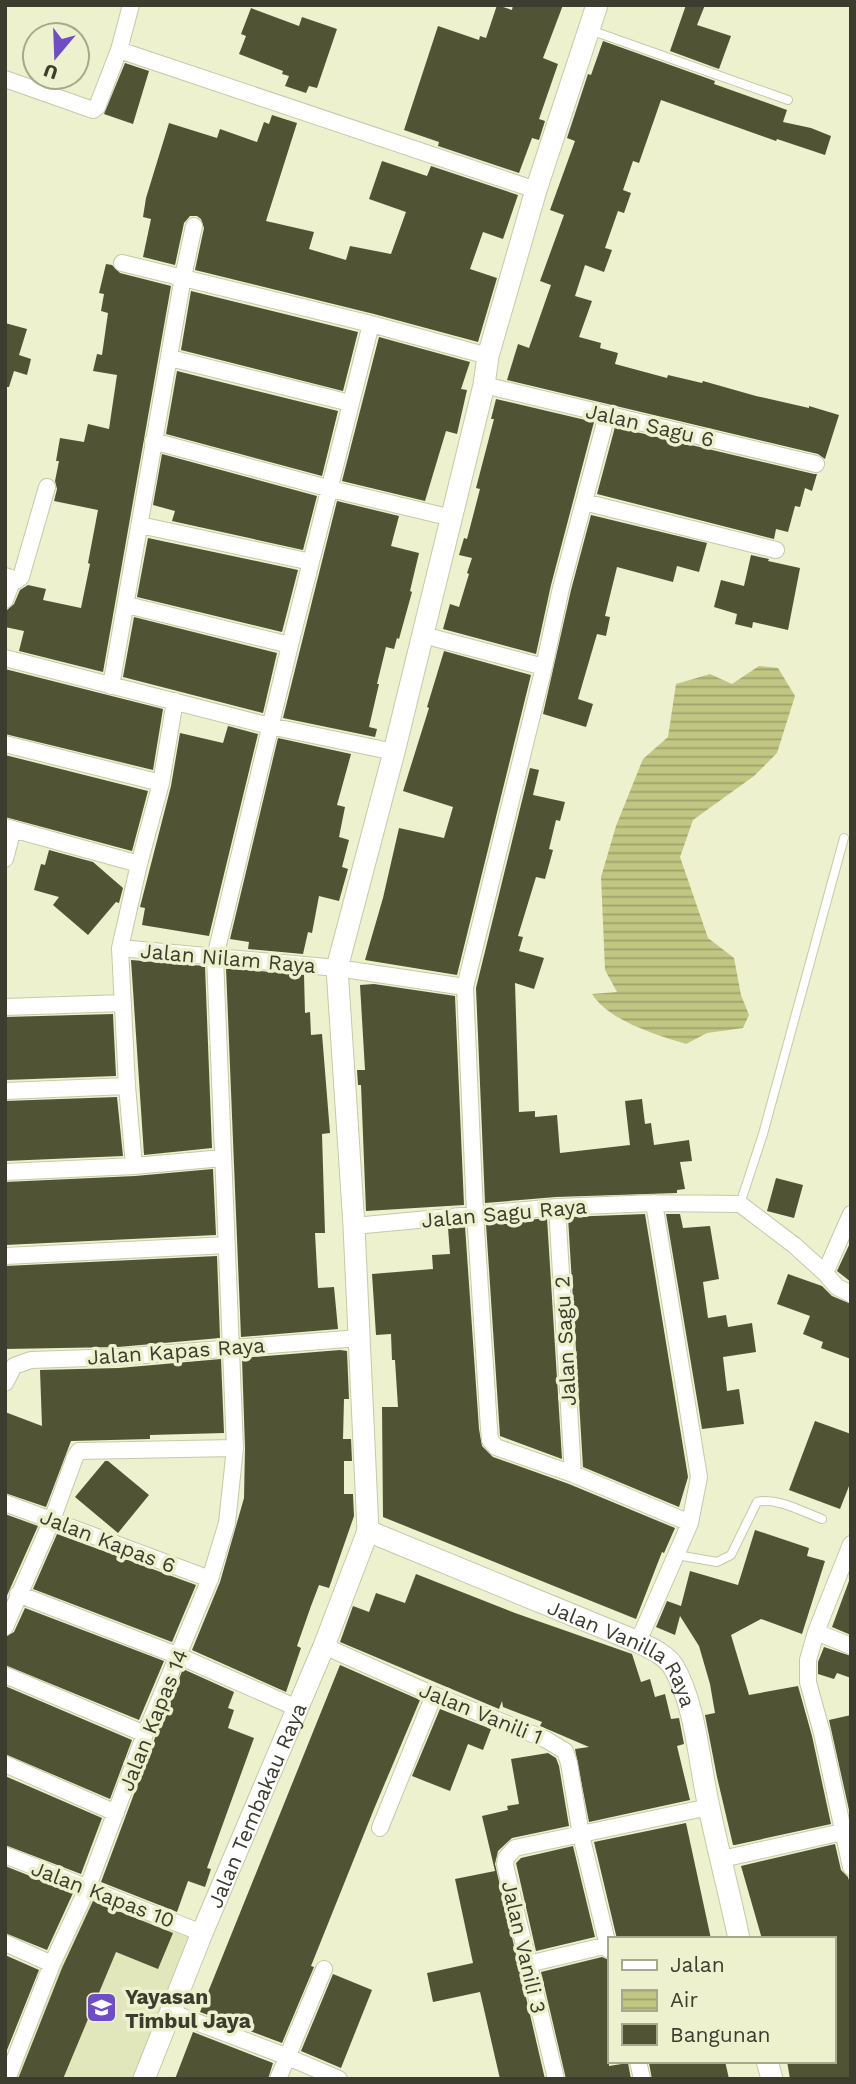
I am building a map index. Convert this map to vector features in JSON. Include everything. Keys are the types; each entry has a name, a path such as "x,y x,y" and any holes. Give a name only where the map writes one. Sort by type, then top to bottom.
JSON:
{"street":[{"path":"5,79 93,110 97,107 119,51 131,5"},
{"path":"368,1531 354,1226 337,968 452,518 484,385 488,356 536,190 597,5"},
{"path":"119,51 536,190"},
{"path":"111,686 153,441 194,226"},
{"path":"122,263 371,324 488,356"},
{"name":"Jalan Kapas 14","path":"7,2079 52,1964 87,1889 145,1734 210,1579 227,1523 235,1448 215,957 371,324"},
{"path":"170,358 350,403"},
{"name":"Jalan Sagu 6","path":"484,385 816,464"},
{"path":"607,415 561,588 465,987 475,1213 490,1440 496,1447 573,1474 690,1523"},
{"path":"153,441 452,518"},
{"path":"5,600 9,578 21,577 47,487"},
{"path":"584,502 776,550"},
{"path":"140,525 311,562"},
{"path":"127,605 290,645"},
{"path":"423,635 544,667"},
{"path":"5,658 270,726 394,752"},
{"path":"134,1166 120,948 161,783 175,701"},
{"path":"5,744 161,783"},
{"path":"5,859 9,828 139,864"},
{"name":"Jalan Nilam Raya","path":"120,948 337,968 465,987"},
{"path":"5,1007 123,1003"},
{"path":"5,1091 127,1086"},
{"path":"5,1172 134,1166 223,1158"},
{"path":"638,1643 690,1523 699,1477 654,1203"},
{"name":"Jalan Sagu Raya","path":"354,1226 557,1207 654,1203 740,1204"},
{"path":"740,1204 794,1245 837,1287 851,1294"},
{"name":"Jalan Sagu 2","path":"557,1207 573,1474"},
{"path":"825,1273 851,1214"},
{"path":"5,1256 227,1245"},
{"name":"Jalan Kapas Raya","path":"7,1375 22,1362 31,1360 120,1357 359,1338"},
{"path":"5,1627 79,1451 235,1448"},
{"name":"Jalan Kapas 6","path":"5,1503 210,1579"},
{"name":"Jalan Vanilla Raya","path":"368,1531 659,1652 672,1665 695,1733 739,1937"},
{"name":"Jalan Tembakau Raya","path":"145,2079 202,1933 324,1646 368,1531"},
{"path":"850,1550 816,1632 808,1661 808,1682 847,1831 851,1867"},
{"path":"18,1594 179,1656 297,1708"},
{"path":"816,1632 851,1646"},
{"name":"Jalan Vanili 1","path":"324,1646 433,1695 545,1739 565,1751 581,1835 608,1943"},
{"path":"5,1675 145,1734"},
{"path":"380,1828 433,1695"},
{"path":"5,1764 116,1813"},
{"name":"Jalan Vanili 3","path":"556,2079 505,1865 506,1858 515,1847 709,1807"},
{"path":"722,1859 847,1831"},
{"name":"Jalan Kapas 10","path":"5,1855 202,1933"},
{"path":"5,1943 52,1964"},
{"path":"528,1964 608,1947"},
{"path":"278,2079 324,1969"},
{"path":"170,2012 339,2079"},
{"path":"5,2034 21,2040"}],"lane":[{"path":"589,30 788,100"},
{"path":"740,1204 763,1134 844,838"},
{"path":"677,1555 716,1562 732,1555 752,1508 757,1502 764,1500 822,1520"}],"shaded area":[{"name":"Yayasan Timbul Jaya","path":"90,1894 194,1938 134,2079 11,2079"}],"water":[{"path":"759,666 778,668 795,696 777,753 754,776 693,820 680,857 708,938 734,958 741,995 749,1015 743,1028 707,1033 686,1044 622,1019 600,1004 592,994 617,992 605,970 601,877 616,826 643,759 668,737 676,684 710,674 732,684"}],"building":[{"path":"497,5 512,10 513,5 563,5 543,58 558,64 539,119 545,121 539,140 532,138 519,173 438,146 439,142 404,130 438,26 479,40 480,36 486,38"},
{"path":"686,5 705,5 697,25 731,36 719,69 670,51"},
{"path":"251,8 299,26 302,17 337,29 317,88 309,86 306,93 285,86 289,76 282,74 283,71 239,54 246,36 241,34"},
{"path":"603,41 787,110 783,122 831,136 825,155 777,139 776,141 661,100 639,163 633,161 623,190 631,193 624,213 618,211 605,248 612,250 604,272 585,265 575,296 592,301 579,337 601,343 600,348 618,353 615,364 667,378 668,375 702,383 703,381 839,415 825,459 818,454 507,380 518,344 529,348 551,285 540,281 564,215 550,210 575,141 567,138 588,74 591,75"},
{"path":"125,63 149,71 133,124 104,114"},
{"path":"272,115 297,123 266,221 314,232 309,249 346,260 350,246 391,254 406,212 369,199 382,161 427,176 431,166 518,195 503,239 483,232 470,269 497,278 478,342 195,270 204,228 197,216 190,216 184,223 175,265 143,257 151,219 143,217 146,198 169,123 217,138 220,129 257,142 264,122 269,124"},
{"path":"106,264 112,265 120,273 171,286 103,672 19,651 24,631 5,627 5,617 20,590 28,585 46,589 43,600 81,608 98,510 54,501 59,461 56,461 60,438 84,442 88,424 109,429 117,375 93,371 97,354 102,355 108,313 101,311 104,294 99,293"},
{"path":"191,291 358,332 343,391 181,350"},
{"path":"5,323 27,329 19,355 31,359 27,375 14,371 9,387 5,387"},
{"path":"379,337 470,362 461,389 467,390 457,434 446,431 425,501 342,481"},
{"path":"177,371 338,411 322,476 166,434"},
{"path":"496,399 594,422 551,585 536,654 443,629 450,604 459,607 469,574 467,573 472,558 459,555 464,538 467,539 480,489 476,488 494,419 491,419"},
{"path":"615,427 817,474 812,491 805,488 800,507 795,506 788,532 776,529 774,539 597,494"},
{"path":"162,454 317,496 303,550 172,521 175,511 153,505"},
{"path":"337,501 399,516 391,546 419,553 399,639 397,638 394,649 386,647 377,684 369,727 377,729 375,737 283,718"},
{"path":"591,515 707,543 699,572 677,566 673,582 617,567 605,616 610,617 606,636 597,634 578,699 593,704 586,727 543,714"},
{"path":"148,538 298,570 282,632 137,597"},
{"path":"751,555 800,568 788,630 753,622 752,628 735,624 737,614 714,607 721,580 744,586"},
{"path":"134,617 277,653 263,713 123,677"},
{"path":"444,651 531,675 457,975 365,960 399,828 444,838 453,807 403,791"},
{"path":"5,669 163,709 153,770 5,734"},
{"path":"228,726 258,734 209,936 142,925 145,908 140,907 171,786 180,733 223,743"},
{"path":"278,738 351,754 337,805 345,807 339,837 349,840 342,867 348,869 339,901 319,896 312,933 308,932 303,954 248,949 249,942 230,939"},
{"path":"5,755 148,791 132,851 5,817"},
{"path":"530,768 539,770 533,795 565,802 560,821 556,820 549,849 553,850 545,879 536,877 518,936 523,937 519,951 544,958 534,989 515,983 519,1112 535,1111 535,1117 557,1115 560,1153 630,1145 625,1101 642,1099 645,1124 651,1123 654,1145 689,1140 692,1161 680,1162 685,1189 677,1190 677,1193 556,1197 485,1203 476,988"},
{"path":"49,850 93,862 123,888 119,903 116,902 88,935 53,905 59,897 34,890 41,864 45,865"},
{"path":"131,960 205,966 212,1148 144,1155"},
{"path":"226,968 304,975 305,1013 310,1012 311,1035 322,1034 330,1133 322,1134 325,1233 315,1233 318,1288 334,1287 338,1329 241,1337"},
{"path":"374,984 455,996 464,1205 366,1211 361,1085 358,1085 357,1070 365,1070 360,985"},
{"path":"113,1014 116,1076 5,1080 5,1017"},
{"path":"117,1097 123,1156 5,1161 5,1101"},
{"path":"213,1169 216,1235 5,1245 5,1182 135,1176"},
{"path":"776,1178 803,1185 794,1218 767,1211"},
{"path":"645,1214 688,1477 679,1507 583,1467 568,1217"},
{"path":"666,1214 680,1214 683,1228 710,1226 719,1279 703,1282 708,1318 726,1315 728,1327 752,1323 756,1352 723,1357 727,1391 739,1389 744,1424 702,1429"},
{"path":"547,1218 562,1459 500,1436 486,1224"},
{"path":"465,1226 482,1446 493,1457 569,1484 675,1528 664,1553 662,1552 636,1619 383,1517 382,1407 398,1407 391,1334 376,1335 372,1274 433,1269 432,1255 450,1254 448,1228"},
{"path":"851,1241 851,1282 837,1271"},
{"path":"217,1256 220,1338 118,1347 5,1349 5,1266"},
{"path":"788,1274 822,1286 832,1296 851,1304 851,1359 821,1348 823,1342 803,1334 810,1316 777,1304"},
{"path":"347,1351 349,1399 344,1399 343,1439 351,1439 352,1461 344,1461 344,1494 353,1494 354,1516 329,1588 319,1585 297,1646 301,1648 286,1692 192,1650 220,1582 244,1498 242,1358"},
{"path":"221,1359 224,1433 150,1435 150,1439 71,1441 46,1507 5,1493 5,1412 42,1426 40,1370 119,1368"},
{"path":"815,1421 851,1434 851,1481 840,1509 789,1490"},
{"path":"105,1461 149,1495 118,1533 75,1497"},
{"path":"5,1514 38,1526 5,1600"},
{"path":"755,1530 809,1548 807,1556 825,1561 802,1634 761,1619 731,1635 749,1695 798,1686 831,1824 733,1845 705,1715 715,1713 699,1646 680,1616 675,1635 656,1627 667,1601 681,1606 690,1571 738,1585"},
{"path":"57,1534 196,1585 172,1642 33,1589"},
{"path":"416,1574 515,1613 632,1654 641,1682 650,1679 655,1697 665,1694 671,1719 679,1718 684,1744 677,1746 690,1800 589,1822 575,1749 589,1747 540,1726 542,1722 503,1707 502,1701 499,1709 340,1642 353,1606 369,1612 376,1593 405,1603"},
{"path":"851,1581 851,1635 832,1627"},
{"path":"25,1608 164,1661 139,1720 5,1665 5,1637 14,1632"},
{"path":"824,1647 851,1656 851,1678 837,1673 834,1679 818,1674 818,1662"},
{"path":"340,1665 420,1700 282,2043 200,2012"},
{"path":"183,1669 234,1692 228,1708 234,1710 228,1728 254,1738 207,1868 211,1869 205,1887 188,1881 177,1912 101,1882"},
{"path":"5,1686 132,1740 110,1799 5,1754"},
{"path":"440,1709 491,1729 483,1750 468,1744 450,1791 412,1776"},
{"path":"851,1715 851,1810 849,1810 829,1720"},
{"path":"548,1753 556,1758 559,1766 569,1826 512,1838 498,1851 495,1864 545,2079 500,2079 480,1992 433,2002 427,1973 473,1963 455,1879 495,1871 482,1816 508,1810 507,1806 519,1804 511,1759"},
{"path":"5,1776 102,1818 81,1874 5,1845"},
{"path":"686,1823 711,1937 617,1937 594,1842"},
{"path":"835,1844 841,1870 848,1877 851,1887 851,2079 790,2079 787,2063 835,2063 835,1937 761,1937 741,1866"},
{"path":"573,1846 595,1937 536,1951 516,1863 521,1858"},
{"path":"5,1866 73,1893 47,1950 5,1933"},
{"path":"93,1901 173,1933 158,1969 116,1952 63,2079 18,2079 62,1968"},
{"path":"5,1955 39,1970 5,2055"},
{"path":"602,1957 608,1960 608,2063 609,2066 628,2063 631,2079 566,2079 541,1972"},
{"path":"333,1974 372,1990 341,2068 301,2051"},
{"path":"193,2032 273,2063 268,2079 175,2079"},
{"path":"649,2063 725,2063 729,2079 652,2079"}],"place":[{"name":"Yayasan Timbul Jaya","path":"102,2008"}]}
